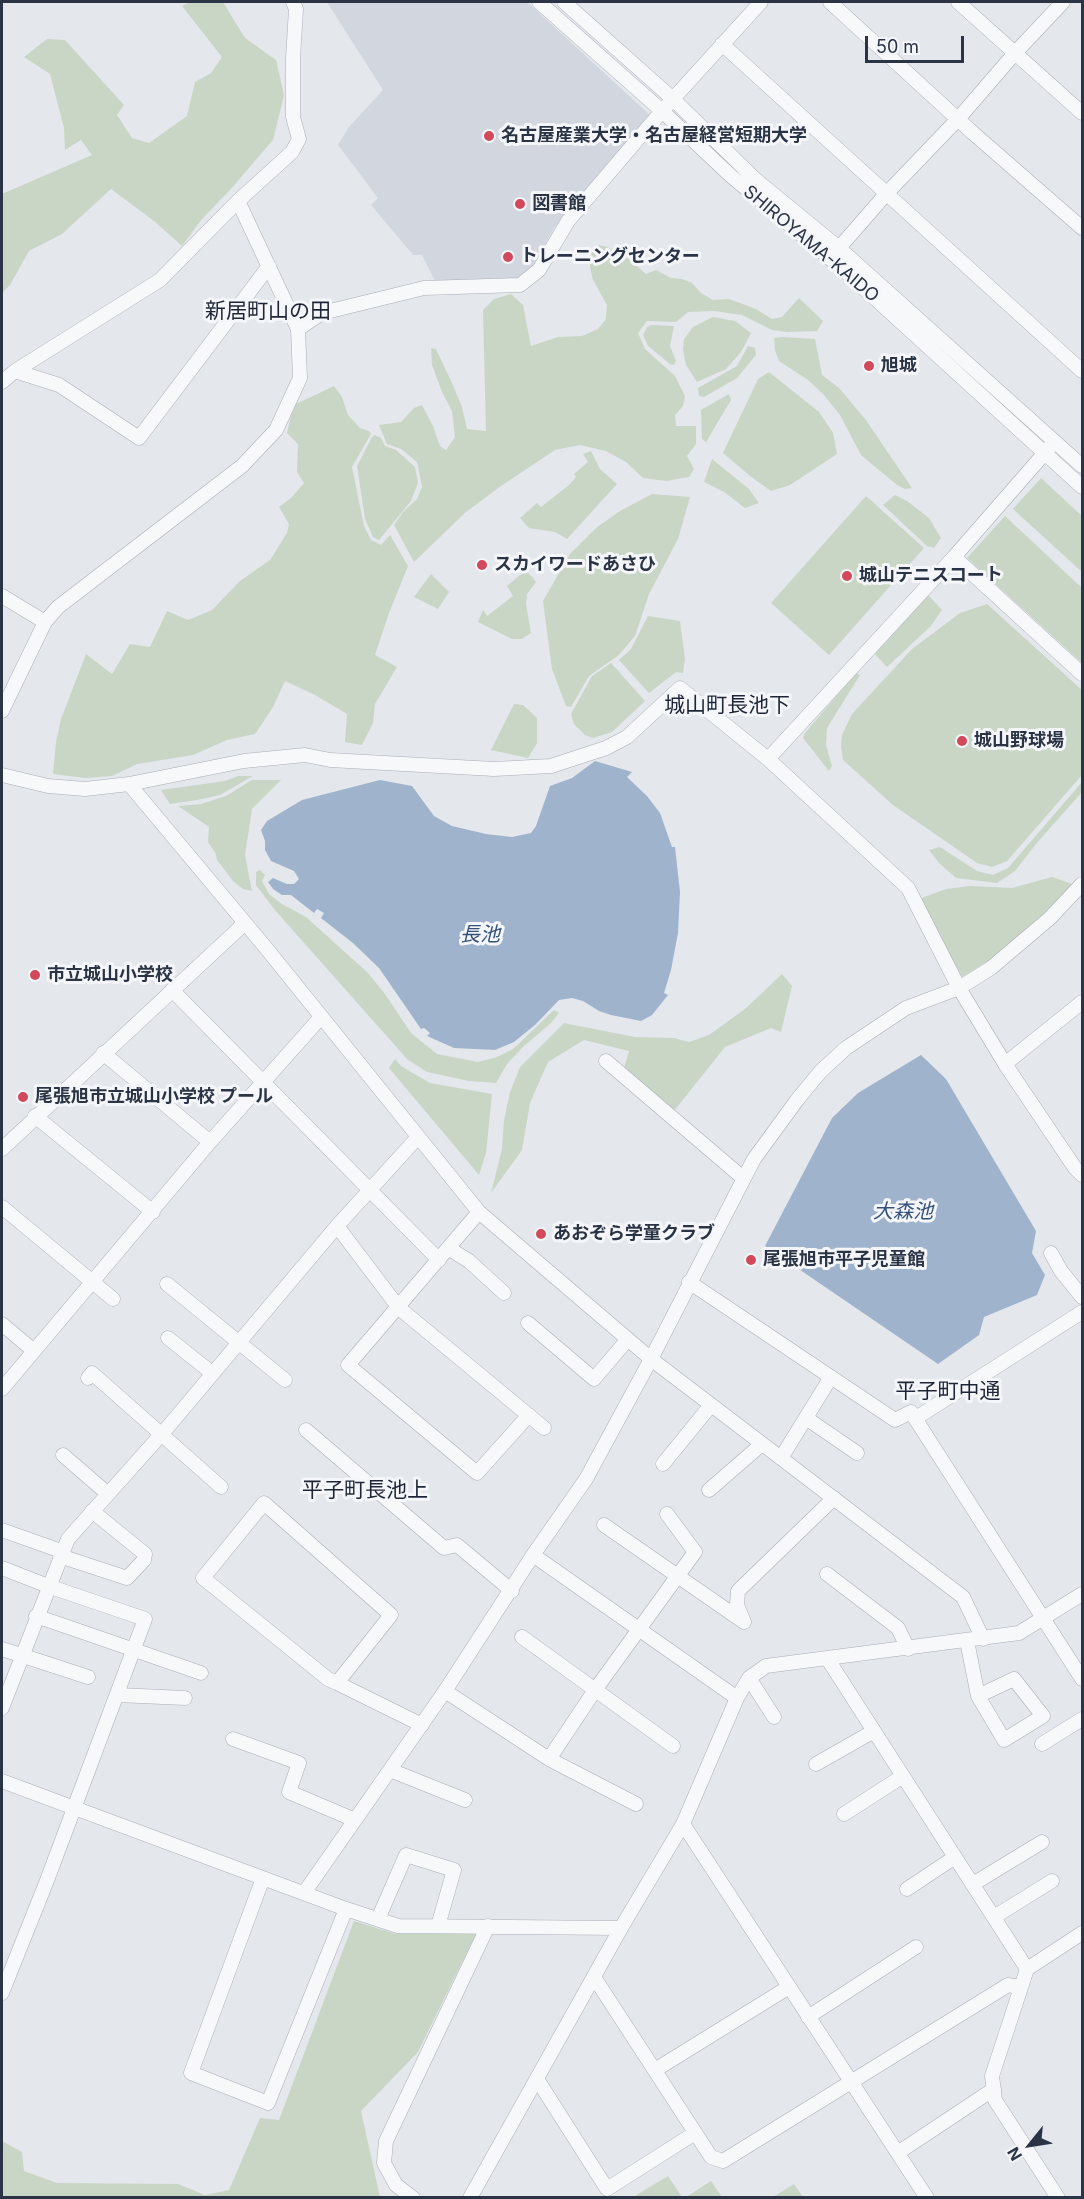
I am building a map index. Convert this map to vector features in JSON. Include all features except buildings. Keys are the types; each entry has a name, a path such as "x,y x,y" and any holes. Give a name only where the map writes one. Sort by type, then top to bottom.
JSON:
{"street":[{"path":"2,382 15,371 160,280 238,201 292,152 299,139 293,117 296,9 293,2"},
{"name":"SHIROYAMA-KAIDO","path":"539,2 662,111 731,176 846,272 1083,487"},
{"name":"SHIROYAMA-KAIDO","path":"564,2 673,99 756,180 838,248 1083,466"},
{"path":"298,329 322,313 424,288 520,285 539,270 568,221 662,111 760,2"},
{"path":"830,2 958,119 1083,228"},
{"path":"958,2 1083,113"},
{"path":"838,248 1063,2"},
{"path":"722,44 1083,371"},
{"path":"2,711 45,622 58,607 242,466 276,430 300,378 298,329 238,201"},
{"path":"15,371 59,385 139,438 269,266"},
{"path":"768,759 954,557 1056,441"},
{"path":"954,557 1083,674"},
{"path":"2,596 45,622"},
{"path":"2,775 48,786 85,789 129,784 244,761 305,754 330,760 494,769 551,766 606,748 627,737 680,688 768,759 908,888 959,987 1005,1064 1080,1168"},
{"path":"129,784 245,923 479,1212 651,1359 963,1597 983,1639"},
{"path":"304,1893 422,1725 512,1591 533,1555 586,1479 651,1359 743,1178 797,1100 821,1071 846,1048 906,1008 959,987 991,968 1034,933 1083,884"},
{"path":"5,1139 35,1116 245,923"},
{"path":"172,990 439,1260"},
{"path":"1005,1064 1083,1002"},
{"path":"2,1389 210,1142 321,1017"},
{"path":"103,1053 210,1142"},
{"path":"606,1061 743,1178"},
{"path":"35,1116 153,1212"},
{"path":"2,1708 20,1656 68,1539 161,1434 337,1226 418,1137"},
{"path":"2,1207 113,1299"},
{"path":"479,1212 348,1365 477,1473 529,1415"},
{"path":"337,1226 399,1308 544,1428"},
{"path":"448,1248 469,1261 504,1293"},
{"path":"1051,1253 1061,1271 1083,1297"},
{"path":"689,1282 895,1420 911,1412 1083,1678"},
{"path":"167,1284 285,1380"},
{"path":"916,1418 1083,1312"},
{"path":"528,1323 594,1379 628,1339"},
{"path":"2,1324 34,1351"},
{"path":"168,1338 212,1373"},
{"path":"88,1378 92,1373 221,1487"},
{"path":"781,1458 831,1377"},
{"path":"663,1464 711,1405"},
{"path":"806,1418 857,1453"},
{"path":"306,1430 444,1548 457,1545 512,1591"},
{"path":"709,1490 762,1444"},
{"path":"63,1455 108,1494"},
{"path":"604,1525 744,1622 737,1605 738,1591 834,1498"},
{"path":"337,1683 391,1615 264,1503 202,1578 328,1679 422,1725"},
{"path":"2,1530 127,1578 144,1560 145,1554 92,1511"},
{"path":"549,1759 676,1575 695,1552 667,1514"},
{"path":"533,1555 737,1698"},
{"path":"2,1568 145,1619 2,1993"},
{"path":"827,1574 898,1628 908,1649"},
{"path":"470,2198 621,1928 683,1824 737,1698 749,1678 766,1666 1019,1634 1083,1594"},
{"path":"36,1616 201,1673"},
{"path":"522,1637 673,1746"},
{"path":"968,1641 978,1696 1004,1740 1043,1716 1014,1679 978,1696"},
{"path":"2,1649 88,1677"},
{"path":"827,1658 1028,1969"},
{"path":"749,1678 774,1717"},
{"path":"445,1691 549,1759 636,1804"},
{"path":"117,1695 185,1698"},
{"path":"1042,1744 1083,1719"},
{"path":"816,1764 874,1731"},
{"path":"233,1739 299,1763 289,1792 355,1820"},
{"path":"390,1770 465,1800"},
{"path":"844,1814 903,1776"},
{"path":"2,1781 346,1909 398,1926 621,1928"},
{"path":"683,1824 851,2083 899,2151 927,2198"},
{"path":"973,1884 1042,1842"},
{"path":"378,1919 406,1854 454,1870 438,1926"},
{"path":"907,1889 955,1857"},
{"path":"263,1878 190,2073 268,2103 346,1909"},
{"path":"994,1917 1052,1881"},
{"path":"413,2198 396,2185 384,2163 386,2141 488,1926"},
{"path":"1058,2198 995,2100 992,2076 1020,1987 1028,1969 1083,1933"},
{"path":"808,2017 916,1947"},
{"path":"594,1977 711,2157 723,2161 1008,1985 1020,1987"},
{"path":"655,2070 789,1987"},
{"path":"537,2079 607,2189 695,2133"},
{"path":"899,2151 994,2089"}],"shaded area":[{"name":"名古屋産業大学・名古屋経営短期大学","path":"327,2 527,2 651,116 554,228 534,271 522,278 435,281 422,255 413,255 371,205 378,198 338,145 349,127 383,90"}],"green space":[{"path":"190,2 223,2 245,38 276,60 284,95 273,140 201,220 182,246 154,221 111,189 62,234 29,251 10,285 2,293 2,194 92,155 81,140 65,150 64,128 50,74 24,57 47,39 65,40 124,105 117,115 132,138 149,143 187,116 195,82 211,73 222,57 182,6"},
{"path":"599,245 625,256 646,274 656,270 671,278 692,283 701,293 713,300 729,299 756,309 772,319 782,317 799,298 823,321 817,331 787,332 772,330 742,315 714,311 688,312 676,322 647,321 638,333 645,349 675,376 685,396 683,406 675,415 676,426 696,426 696,444 687,456 694,469 689,477 666,481 643,478 626,462 606,451 580,445 555,450 466,512 414,562 394,525 403,512 417,499 422,487 417,462 401,449 387,444 379,425 401,422 414,408 422,405 440,446 446,450 455,437 452,411 432,365 431,348 436,349 452,383 462,407 467,429 486,431 483,310 494,299 511,294 523,305 531,346 558,337 582,336 598,329 606,319 607,305 593,280 590,252"},
{"path":"713,317 735,321 751,333 741,352 726,369 697,382 686,365 683,350 684,339 693,327"},
{"path":"651,325 674,326 670,346 676,361 674,365 648,346 643,335 647,327"},
{"path":"774,338 815,339 822,375 839,388 866,420 912,488 905,489 897,485 861,455 840,415 823,394 808,380 779,361"},
{"path":"748,346 755,348 756,355 737,378 704,397 699,396 698,388 737,366"},
{"path":"769,372 819,412 833,433 837,454 790,485 771,491 723,453 758,379"},
{"path":"334,386 342,397 348,415 360,428 371,434 352,467 364,526 371,540 381,545 390,535 408,566 375,655 397,667 375,704 373,723 362,745 345,742 347,714 285,681 273,707 255,734 227,740 193,755 137,764 112,776 85,778 53,774 61,719 86,654 112,674 130,644 150,647 167,611 188,620 212,610 240,581 270,560 287,533 289,524 279,507 291,498 304,483 297,472 298,444 287,433 291,416 296,404"},
{"path":"729,394 731,400 706,442 702,439 701,410"},
{"path":"375,435 381,438 385,446 396,450 415,467 418,483 411,501 379,540 373,537 365,519 357,466"},
{"path":"591,451 600,469 617,484 567,539 555,532 529,528 520,518 537,503 541,507 569,485 576,477 574,474 588,462 583,454"},
{"path":"712,459 749,489 759,503 745,508 724,492 704,482"},
{"path":"1041,478 1082,516 1082,572 1013,509"},
{"path":"652,494 690,497 678,539 649,594 635,636 619,655 589,676 571,707 566,706 552,669 543,601 570,554 596,528 620,511"},
{"path":"895,495 929,518 941,538 934,548 927,546 883,505"},
{"name":"城山テニスコート","path":"866,496 924,548 829,655 771,603"},
{"path":"1005,516 1082,588 1082,663 967,558"},
{"path":"526,570 536,582 527,594 526,604 531,633 522,639 512,639 478,622 483,610 487,616 513,596 507,586"},
{"path":"431,574 449,592 438,609 414,597"},
{"path":"928,595 942,610 931,626 887,667 875,654"},
{"name":"城山野球場","path":"987,604 1082,690 1082,775 1007,861 992,867 977,863 893,805 843,760 841,747 842,735 852,714 912,649 960,613"},
{"path":"648,616 680,621 685,659 683,673 676,672 649,693 619,660 631,649"},
{"path":"611,663 645,701 612,732 593,738 585,735 574,724 571,714 592,676"},
{"path":"856,673 860,675 827,728 826,745 832,766 829,771 803,738"},
{"path":"514,704 523,705 537,718 537,743 528,758 491,750"},
{"path":"238,776 253,776 220,795 197,800 170,804 161,790 225,781"},
{"path":"252,780 281,780 252,809 245,855 252,891 243,889 233,881 217,860 208,842 209,827 178,806 201,804 226,796"},
{"path":"1082,782 1082,792 1015,871 997,883 956,878 939,863 929,850 940,847 977,871 993,875 1008,868"},
{"path":"260,870 265,875 262,881 269,894 306,917 367,972 411,1033 437,1054 478,1062 497,1057 513,1049 554,1010 559,1013 507,1064 496,1083 469,1081 427,1072 407,1059 274,909 256,885 256,872"},
{"path":"1052,877 1072,884 1054,906 993,958 962,977 919,899 946,889 970,886 1012,888"},
{"path":"782,974 792,986 781,1032 771,1028 725,1047 674,1111 624,1068 629,1051 584,1040 548,1062 530,1103 522,1150 491,1193 502,1149 504,1120 510,1092 520,1067 564,1023 635,1037 674,1038 689,1042 709,1035 745,1009"},
{"path":"395,1059 401,1066 430,1083 492,1094 486,1153 479,1175 389,1068"},
{"path":"354,1921 396,1934 477,1932 418,2052 361,2111 380,2197 2,2197 2,2141 22,2152 24,2171 57,2183 178,2184 205,2195 229,2190 260,2118 279,2120"},
{"path":"668,2176 682,2197 633,2197"},
{"path":"711,2181 722,2197 686,2197"},
{"path":"794,2184 803,2197 773,2197"}],"water":[{"name":"長池","path":"595,761 632,772 627,777 647,796 660,813 672,847 675,847 680,892 678,933 664,993 668,995 652,1015 641,1021 599,1011 583,1001 572,998 559,1000 535,1025 514,1042 495,1050 454,1048 427,1036 430,1033 424,1028 421,1029 379,968 353,943 321,918 324,913 317,909 314,913 291,895 282,895 273,889 268,882 273,878 287,884 294,884 299,879 294,871 271,861 265,850 261,830 267,821 302,800 380,780 412,786 434,816 452,826 512,837 531,833 536,826 550,786 572,778"},
{"name":"大森池","path":"921,1055 946,1079 1036,1231 1032,1253 1045,1275 1037,1295 984,1317 979,1335 938,1364 765,1246 832,1118 858,1093"}],"place":[{"name":"名古屋産業大学・名古屋経営短期大学","path":"489,136"},
{"name":"図書館","path":"520,204"},
{"name":"トレーニングセンター","path":"508,257"},
{"name":"旭城","path":"869,366"},
{"name":"スカイワードあさひ","path":"482,565"},
{"name":"城山テニスコート","path":"847,576"},
{"name":"城山野球場","path":"962,741"},
{"name":"市立城山小学校","path":"35,975"},
{"name":"尾張旭市立城山小学校 プール","path":"23,1097"},
{"name":"あおぞら学童クラブ","path":"541,1234"},
{"name":"尾張旭市平子児童館","path":"751,1260"}],"district":[{"name":"新居町山の田","path":"268,312"},
{"name":"城山町長池下","path":"727,706"},
{"name":"平子町中通","path":"948,1392"},
{"name":"平子町長池上","path":"365,1491"}]}
